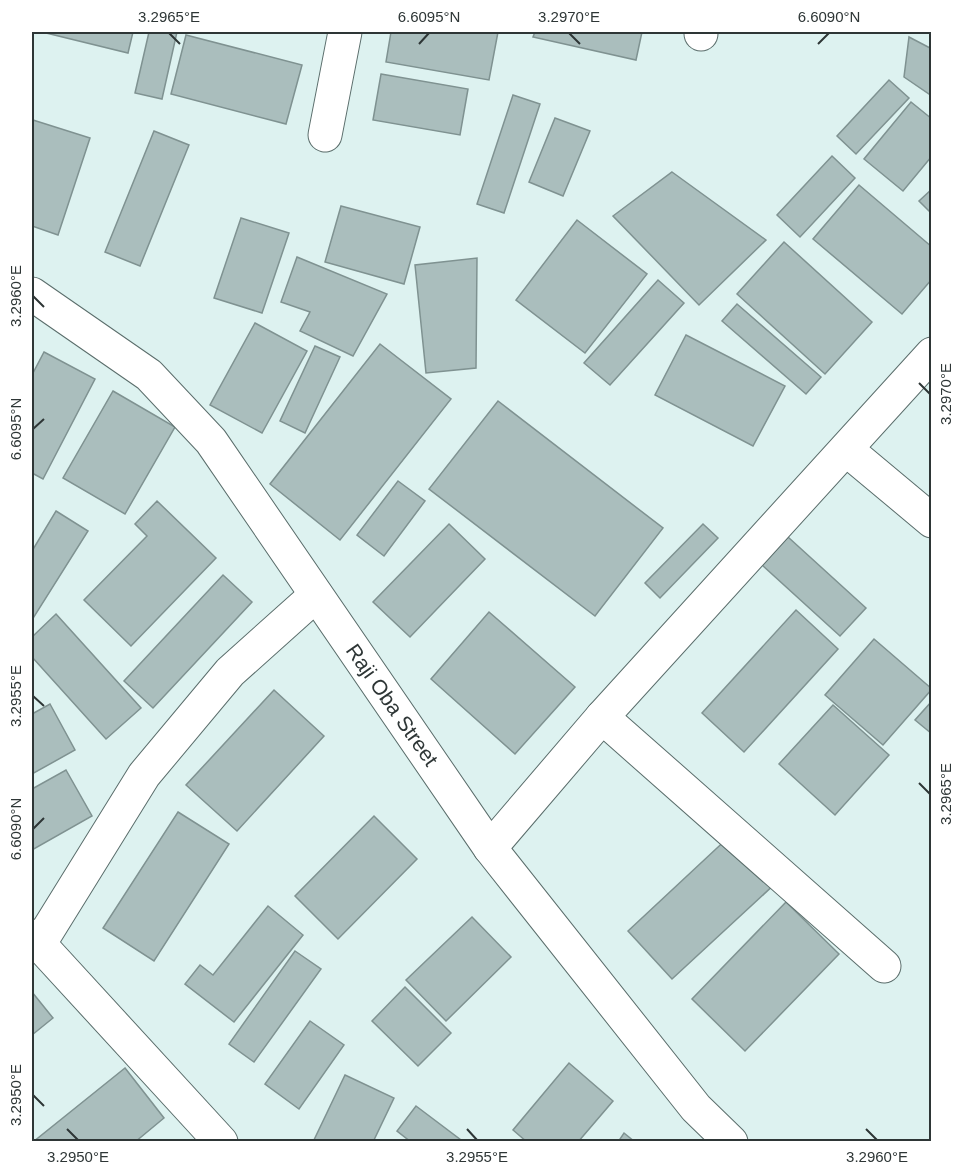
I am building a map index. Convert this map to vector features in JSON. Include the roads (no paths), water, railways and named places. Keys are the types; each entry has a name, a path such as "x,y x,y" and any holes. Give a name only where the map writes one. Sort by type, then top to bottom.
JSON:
{"street":[{"path":"325,135 345,32"},
{"name":"Raji Oba Street","path":"32,294 149,375 211,441 490,848 696,1108 731,1142"},
{"path":"490,848 602,717 932,354"},
{"path":"847,450 932,521"},
{"path":"221,1142 35,941 144,775 230,672 316,595"},
{"path":"602,717 884,966"}]}
